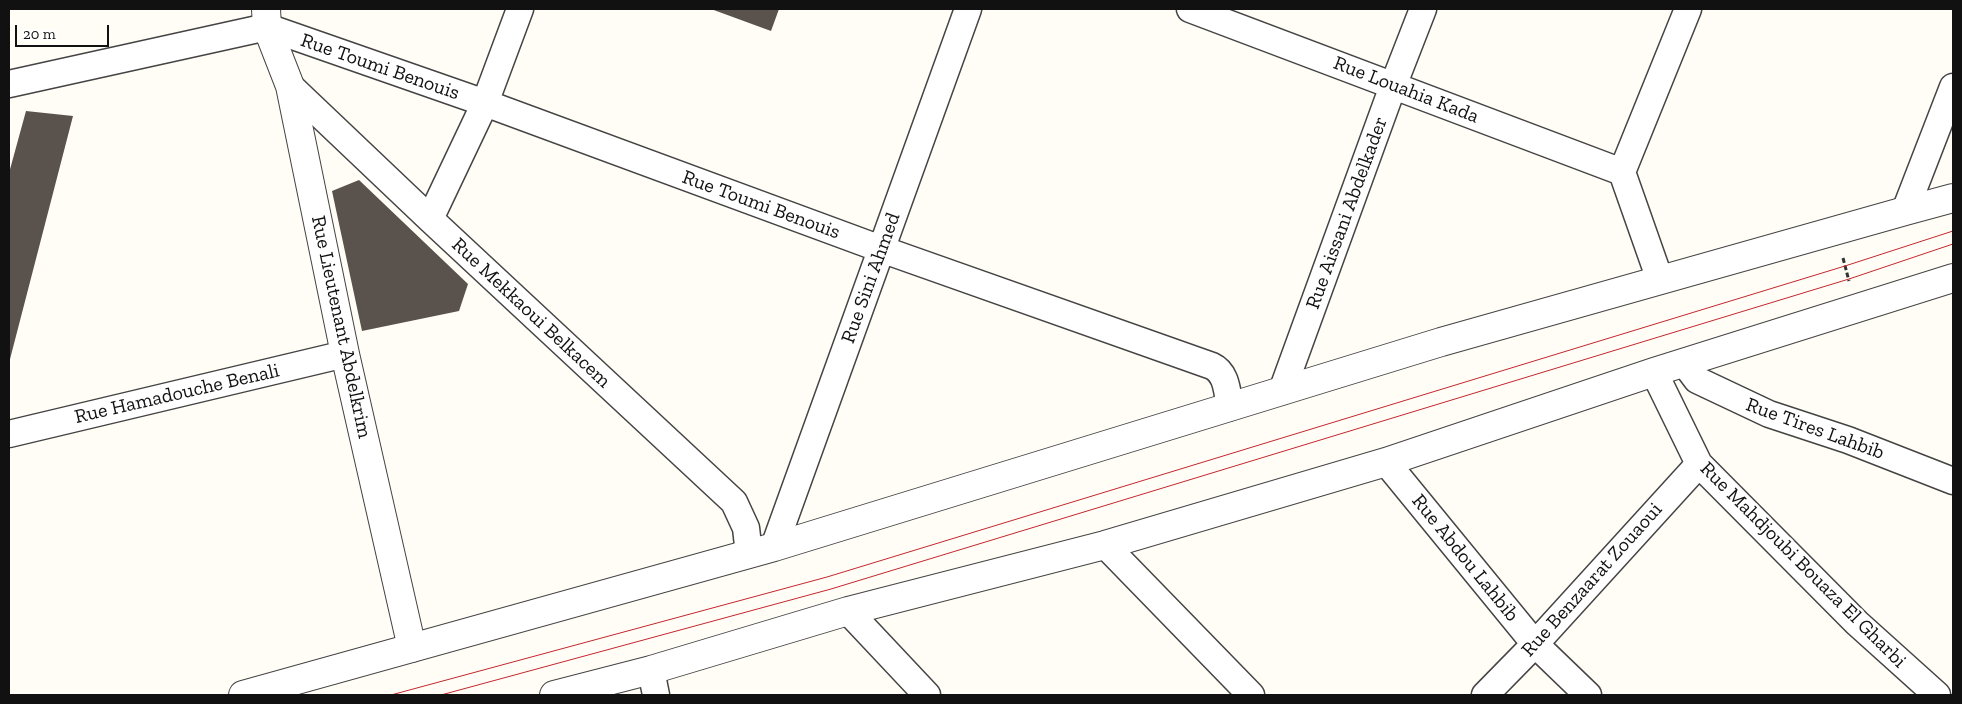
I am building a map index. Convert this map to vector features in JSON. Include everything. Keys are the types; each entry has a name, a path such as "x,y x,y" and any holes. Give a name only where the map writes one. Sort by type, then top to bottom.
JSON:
{"street":[{"path":"430,219 485,103 520,9"},
{"name":"Rue Sini Ahmed","path":"761,550 881,250 968,9"},
{"name":"Rue Louahia Kada","path":"1190,9 1622,172"},
{"name":"Rue Aissani Abdelkader","path":"1282,391 1423,9"},
{"path":"1660,280 1622,172 1688,9"},
{"path":"9,84 267,18"},
{"name":"Rue Toumi Benouis","path":"267,18 485,103 881,250 1218,369 1223,376 1230,406"},
{"name":"Rue Lieutenant Abdelkrim","path":"267,18 290,86 345,354 412,648"},
{"name":"Rue Mekkaoui Belkacem","path":"290,86 734,502 746,528 761,550"},
{"path":"1904,211 1953,87"},
{"path":"243,695 761,550 1441,342 1953,198"},
{"path":"554,695 654,683 848,611 1105,544 1386,462 1654,372 1953,278"},
{"name":"Rue Hamadouche Benali","path":"9,434 345,354"},
{"name":"Rue Tires Lahbib","path":"1684,364 1697,380 1769,414 1848,440 1953,481"},
{"name":"Rue Mahdjoubi Bouaza El Gharbi","path":"1654,372 1699,464 1857,623 1937,695"},
{"name":"Rue Abdou Lahbib","path":"1386,462 1535,644 1588,695"},
{"name":"Rue Benzaarat Zouaoui","path":"1485,695 1535,644 1699,464"},
{"path":"1105,544 1251,695"},
{"path":"848,611 927,695"}],"path":[{"path":"1840,250 1850,283"}],"building":[{"path":"711,9 779,9 771,31"},
{"path":"26,111 73,116 9,363 9,173"},
{"path":"359,180 468,284 459,311 362,331 332,191"}],"tram line":[{"path":"391,695 827,577 1845,266 1953,231"},
{"path":"441,695 831,589 1849,279 1953,244"}]}
